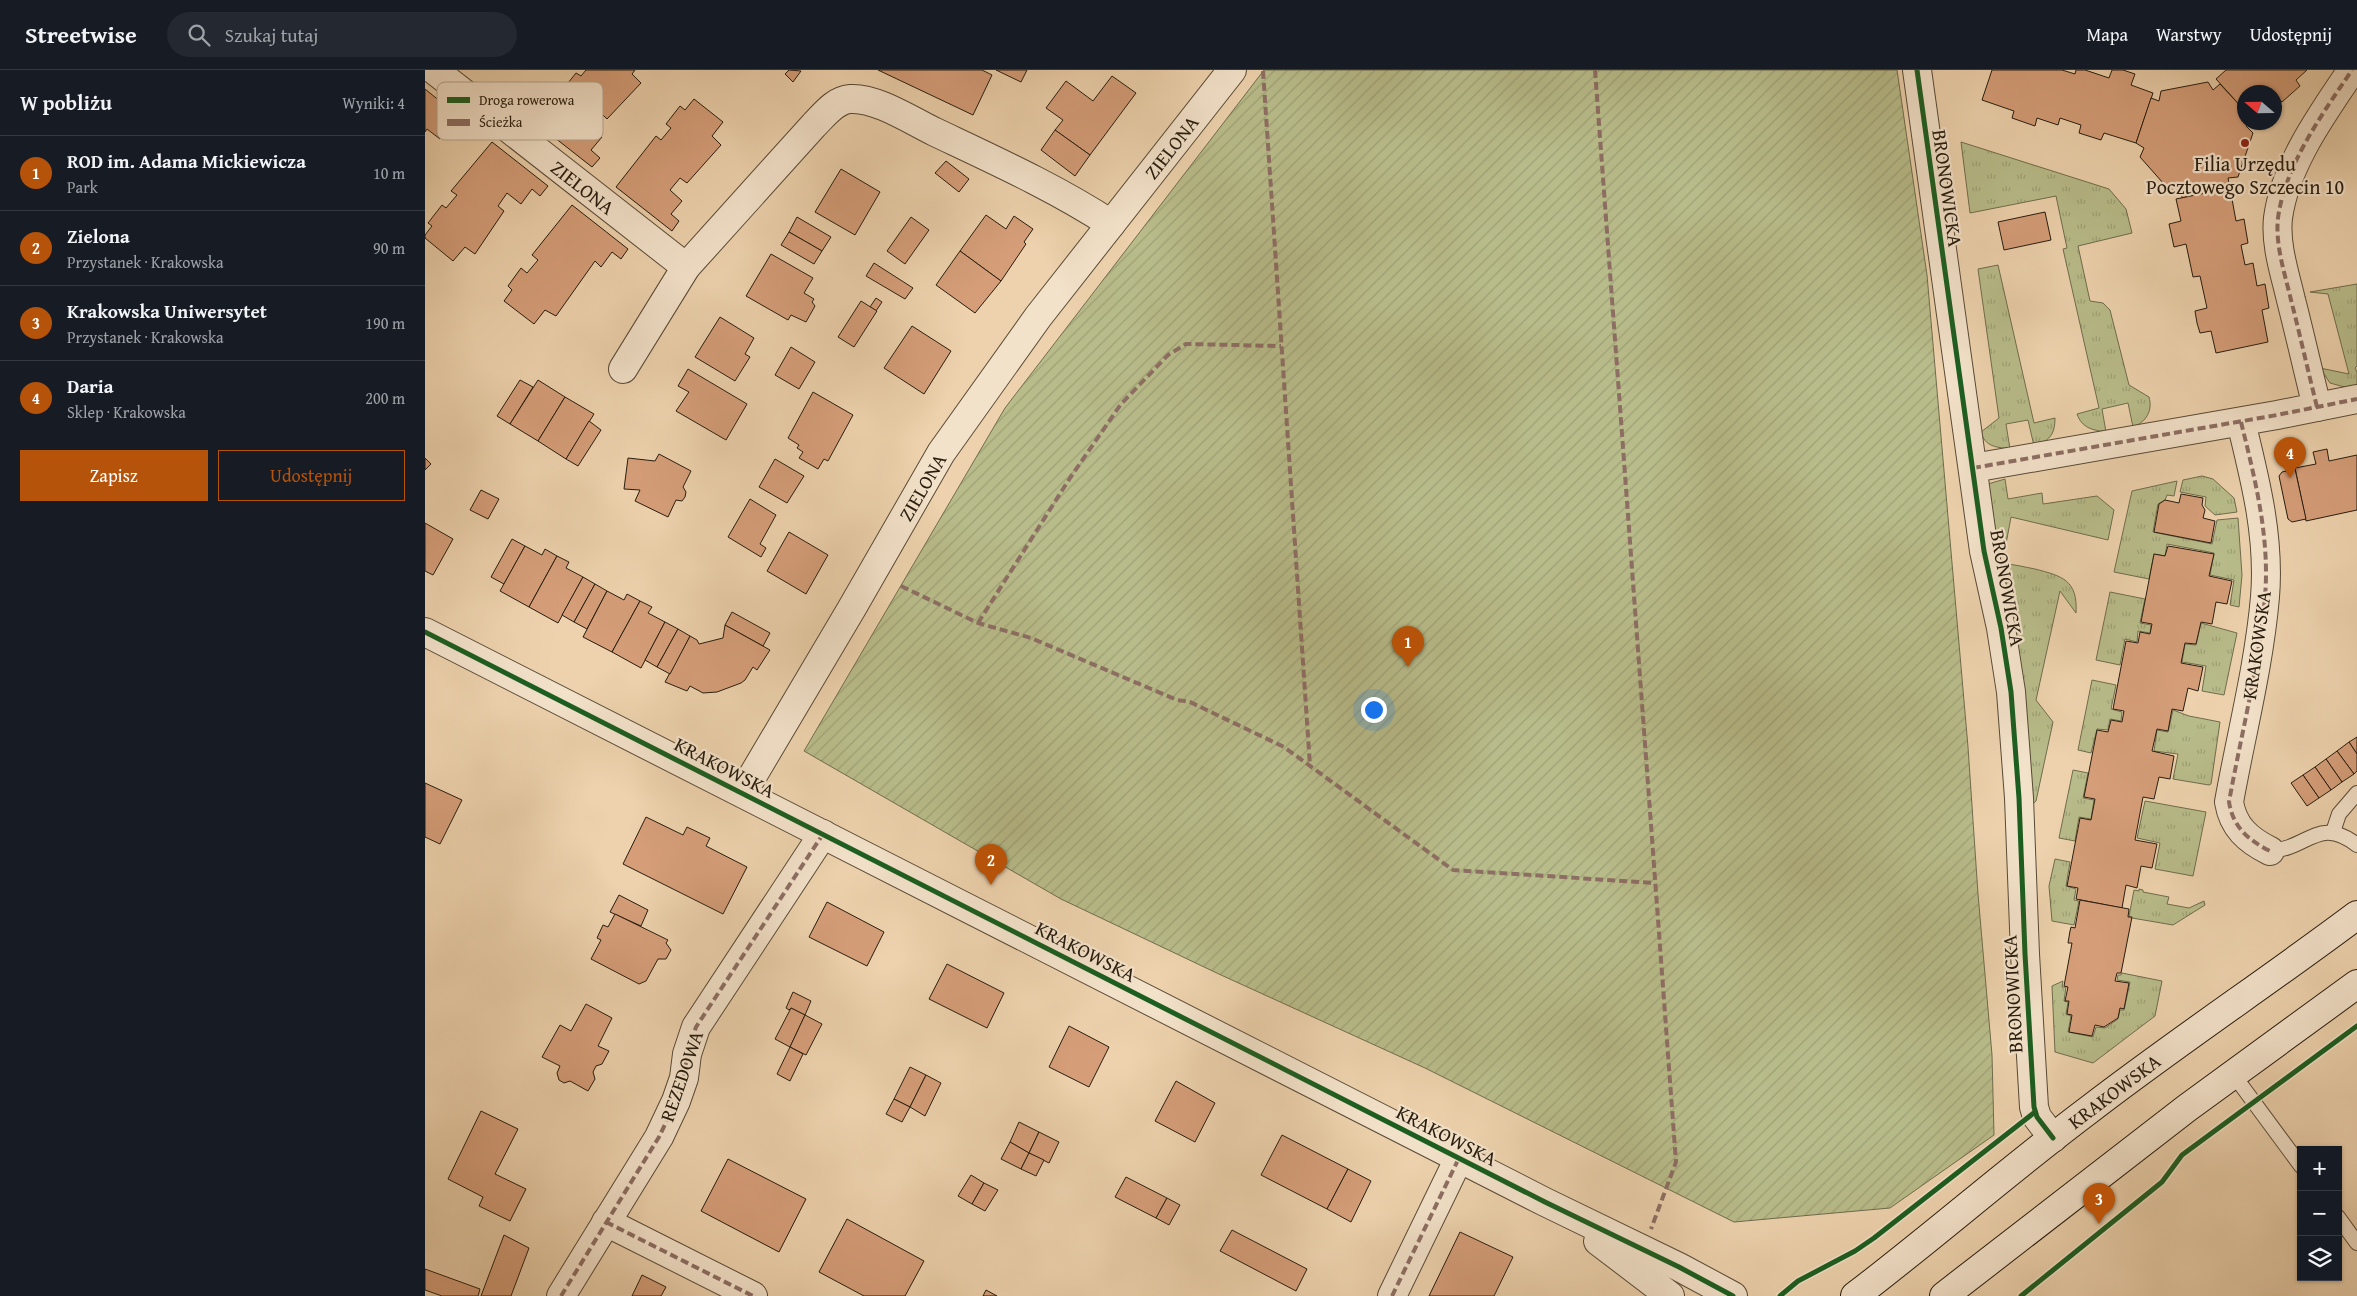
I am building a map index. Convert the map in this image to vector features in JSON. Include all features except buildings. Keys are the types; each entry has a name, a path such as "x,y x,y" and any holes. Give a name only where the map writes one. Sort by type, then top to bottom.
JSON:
{"street":[{"name":"ZIELONA","path":"434,70 449,82"},
{"name":"ZIELONA","path":"743,792 810,682 941,453 1006,360 1232,70"},
{"name":"BRONOWICKA","path":"1917,70 1985,551 2001,628 2011,692 2019,798 2025,954 2034,1108 2037,1117 2053,1138"},
{"path":"2317,407 2285,279 2278,236 2278,219 2281,201 2308,136 2352,70"},
{"path":"623,369 686,267 835,103 849,99 864,100 899,114 997,161 1089,210 1111,224"},
{"name":"ZIELONA","path":"524,140 686,267"},
{"path":"1973,468 2241,422 2357,399"},
{"name":"KRAKOWSKA","path":"2241,422 2255,479 2263,526 2265,597 2229,802 2231,816 2243,834 2270,851"},
{"name":"KRAKOWSKA","path":"425,632 1733,1296"},
{"name":"REZEDOWA","path":"561,1296 659,1137 676,1101 683,1078 687,1054 696,1027 823,834"},
{"name":"KRAKOWSKA","path":"1855,1296 2053,1138 2182,1040 2274,977 2357,915"},
{"path":"1943,1296 2233,1074 2357,984"},
{"path":"1392,1296 1459,1158"},
{"name":"KRAKOWSKA","path":"1545,1202 1670,1296"},
{"path":"606,1222 753,1296"}],"lane":[{"path":"2333,832 2339,814 2357,794"},
{"path":"2270,851 2293,847 2318,833 2333,832 2357,845"},
{"path":"2233,1074 2297,1161"},
{"path":"2342,1222 2357,1243"}],"green space":[{"path":"1264,70 1897,70 1927,275 1968,747 1992,1055 1994,1135 1890,1208 1734,1222 1425,1068 1221,975 1061,899 804,751 1005,408"},
{"path":"1961,142 2109,189 2126,209 2132,233 2078,246 2090,301 2103,303 2110,310 2129,385 2149,397 2149,411 2145,419 2138,425 2133,427 2128,403 2102,409 2106,432 2088,427 2079,419 2077,414 2099,408 2063,249 2067,248 2056,196 1970,213"},
{"path":"1998,265 2034,423 2055,418 2054,429 2050,437 2034,446 2028,420 2006,424 2010,449 1996,447 1988,443 1981,432 1999,418 1978,269"},
{"path":"2357,284 2357,366 2355,368 2357,372 2357,386 2348,388 2330,383 2320,368 2349,374 2328,294 2310,292"},
{"path":"2202,476 2213,479 2234,498 2237,512 2215,515 2205,506 2206,497 2180,492 2183,480"},
{"path":"2005,479 2008,499 2042,493 2043,504 2097,496 2114,510 2108,540 2011,517 2006,544 1995,537 1988,484"},
{"path":"2177,481 2174,496 2167,495 2165,500 2158,504 2153,532 2212,544 2217,520 2238,518 2242,575 2239,607 2230,605 2234,580 2210,575 2214,553 2167,544 2165,556 2154,554 2149,579 2114,572 2132,491"},
{"path":"2003,564 2035,569 2060,577 2071,586 2076,602 2076,613 2060,591 2036,700 2053,722 2036,801 2032,805 1998,566"},
{"path":"2110,592 2145,599 2140,623 2151,625 2150,633 2138,631 2137,642 2125,639 2120,665 2096,660"},
{"path":"2201,623 2237,633 2224,695 2202,691 2206,666 2182,662 2185,644 2196,645"},
{"path":"2092,680 2116,685 2111,709 2122,712 2121,721 2110,719 2108,730 2097,729 2091,753 2078,750"},
{"path":"2173,710 2189,716 2220,722 2211,784 2209,785 2173,779 2178,754 2154,751 2157,730 2168,732"},
{"path":"2073,770 2088,773 2083,798 2094,800 2091,819 2079,817 2075,841 2059,838"},
{"path":"2145,801 2206,812 2193,876 2155,869 2160,843 2137,838"},
{"path":"2055,859 2070,862 2066,886 2076,889 2074,900 2079,901 2074,925 2052,921 2049,886"},
{"path":"2139,889 2143,890 2143,892 2169,897 2167,904 2189,908 2204,901 2205,905 2173,925 2132,918 2129,916 2134,890 2139,891"},
{"path":"2122,973 2162,981 2155,1016 2093,1063 2055,1052 2052,986 2063,981 2062,987 2066,987 2064,1001 2068,1002 2066,1014 2071,1016 2068,1032 2093,1037 2096,1027 2105,1028 2118,1019 2120,1010 2124,1010 2130,982 2117,980 2118,975"}],"marked path":[{"path":"1595,70 1676,1162 1651,1229"},
{"path":"2317,407 2281,259 2277,228 2278,218 2288,179 2297,159 2318,122 2352,70"},
{"path":"1263,71 1310,766"},
{"path":"978,623 1070,478 1121,404 1168,355 1186,344 1281,346"},
{"path":"1973,468 2277,415 2357,399"},
{"path":"2241,422 2260,508 2266,575 2259,649 2229,802 2234,819 2243,832 2270,851"},
{"path":"901,586 978,623 1031,638 1177,700 1190,702 1284,747 1453,870 1655,883"},
{"path":"561,1296 659,1137 676,1101 684,1078 687,1054 696,1027 823,834"},
{"path":"1392,1296 1459,1158"},
{"path":"606,1222 753,1296"}],"cycle path":[{"path":"1917,70 1984,551 2001,628 2011,692 2019,798 2025,954 2034,1107 2037,1117 2053,1138"},
{"path":"425,632 1733,1296"},
{"path":"2021,1296 2162,1182 2182,1155 2357,1026"},
{"path":"1780,1296 1798,1281 1855,1251 1874,1238 2035,1112"}],"place":[{"name":"Filia Urzędu Pocztowego Szczecin 10","path":"2245,143"},
{"name":"Daria","path":"2290,478"},
{"name":"ROD im. Adama Mickiewicza","path":"1408,667"},
{"name":"Zielona","path":"991,885"},
{"name":"Krakowska Uniwersytet","path":"2099,1224"}]}
